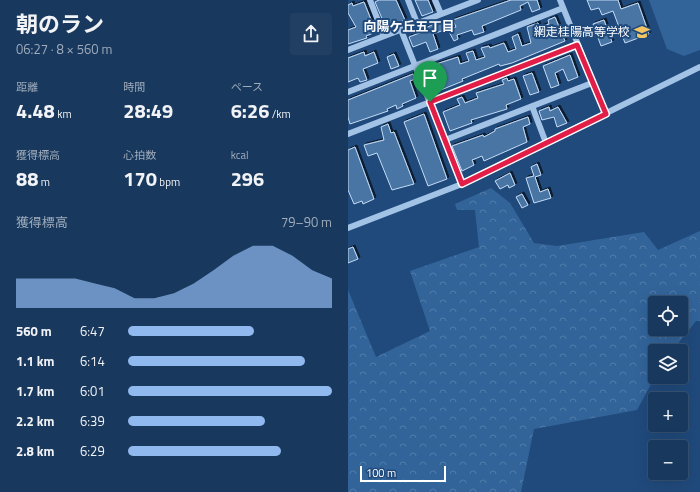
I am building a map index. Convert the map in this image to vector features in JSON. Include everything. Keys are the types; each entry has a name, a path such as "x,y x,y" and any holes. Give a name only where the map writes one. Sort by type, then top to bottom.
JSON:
{"street":[{"path":"370,0 384,36"},
{"path":"408,0 417,23"},
{"path":"435,0 441,14"},
{"path":"348,50 478,0"},
{"path":"560,0 592,83 606,114"},
{"path":"348,92 563,8"},
{"path":"401,30 462,184"},
{"path":"348,134 577,45"},
{"path":"348,228 462,184 700,67"},
{"path":"444,140 592,83"},
{"path":"532,106 546,143"}],"green space":[{"path":"649,0 700,0 700,50 684,56 667,49"},
{"path":"491,188 510,203 534,243 557,246 644,232 658,250 700,231 700,321 696,321 688,331 688,296 648,296 648,336 684,336 678,344 648,344 648,384 651,384 637,410 534,429 521,492 348,492 348,290 376,357 430,331 410,271 479,247 475,210 457,210 455,204"}],"building":[{"path":"379,0 396,0 405,20 386,28 375,2"},
{"path":"415,0 428,0 433,12 422,16"},
{"path":"511,0 537,0 540,9 532,12 528,2 520,6 521,10 482,26 484,32 474,35 472,30 457,35 458,39 454,41 448,30 456,27 453,20"},
{"path":"587,0 618,0 621,9 638,3 649,34 625,43 613,11 602,15 599,8 591,10"},
{"path":"364,2 376,32 366,36 367,38 348,44 348,30 356,27 348,13 348,5 352,3 353,6"},
{"path":"555,17 565,41 512,63 500,66 499,64 462,79 463,81 431,94 428,85 442,80 436,64 458,57 460,64 469,61 466,53 473,51 476,60 485,57 481,48 489,46 490,48 504,43 508,52 516,49 512,37 518,34 522,46 531,43 527,27 538,23 539,27 549,24 548,20"},
{"path":"443,20 447,29 433,34 438,49 430,52 426,42 413,47 409,37 422,32 421,30"},
{"path":"604,20 612,42 601,46 593,24"},
{"path":"364,52 365,56 374,52 378,63 363,69 367,80 360,82 358,78 348,82 348,58"},
{"path":"394,54 399,66 391,69 387,57"},
{"path":"570,55 578,77 568,81 563,69 555,73 559,85 551,88 543,66"},
{"path":"532,73 539,92 530,95 523,76"},
{"path":"413,74 415,79 410,81 416,98 402,104 403,106 397,109 396,105 387,109 388,111 350,124 348,117 348,100"},
{"path":"507,78 508,81 514,79 521,99 506,105 507,109 471,120 472,123 450,131 443,112 460,105 457,99 462,97 465,103 478,98 476,93 504,84 502,80"},
{"path":"549,107 550,111 558,107 567,123 557,127 554,117 542,120 539,111"},
{"path":"424,114 447,179 428,186 404,122"},
{"path":"528,117 530,124 523,127 527,142 484,161 482,156 472,160 474,165 462,171 452,146 483,135 484,137 495,131 495,129"},
{"path":"388,124 391,133 394,132 414,184 392,190 377,153 368,156 364,145 384,140 381,127"},
{"path":"355,147 374,199 363,204 362,201 354,204 348,190 348,150"},
{"path":"537,164 541,175 535,177 540,192 548,189 551,198 534,203 526,178 534,176 531,167"},
{"path":"510,173 515,185 509,188 508,185 500,189 495,181"},
{"path":"522,194 528,205 522,208 516,197"},
{"path":"353,247 358,259 348,263 348,249"}],"place":[{"name":"網走桂陽高等学校","path":"642,32"}],"district":[{"name":"向陽ケ丘五丁目","path":"409,26"}],"route":[{"path":"577,45 606,114 462,184 430,102 577,45"}]}
